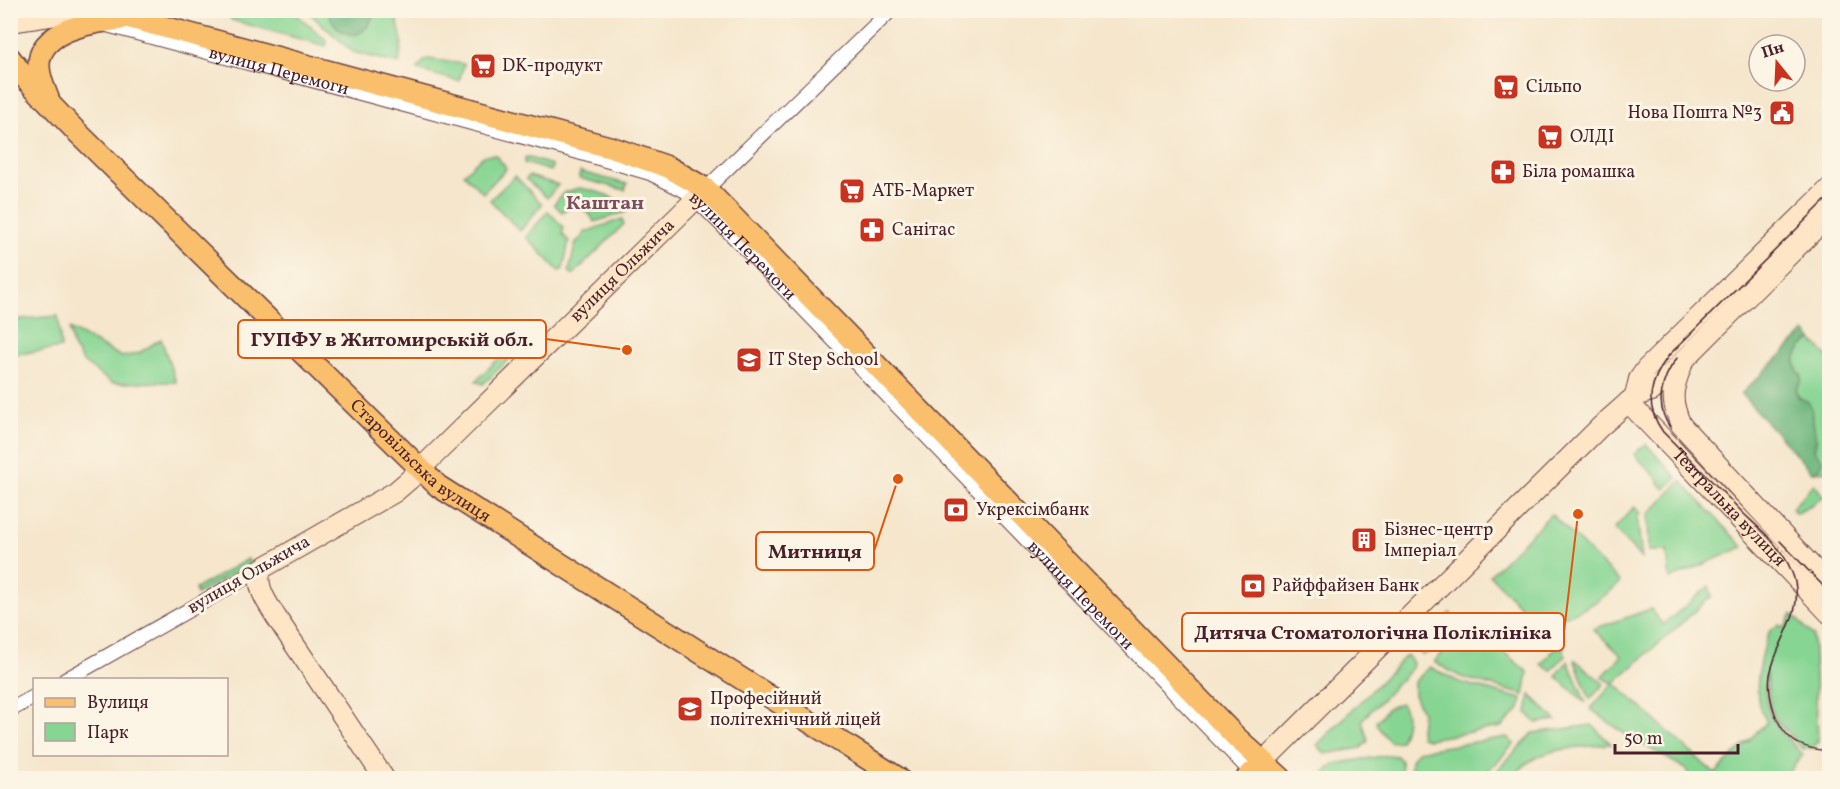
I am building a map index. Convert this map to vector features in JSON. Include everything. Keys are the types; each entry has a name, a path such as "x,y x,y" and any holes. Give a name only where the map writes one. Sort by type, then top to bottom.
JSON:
{"main road":[{"path":"49,103 38,65 45,47 63,33 98,16 130,18"},
{"name":"вулиця Перемоги","path":"130,18 613,148 668,167 701,194 1256,773 1281,778"},
{"name":"Старовільська вулиця","path":"10,58 18,73 438,486 898,778"}],"street":[{"name":"вулиця Ольжича","path":"69,678 394,492 891,10"},
{"name":"вулиця Перемоги","path":"57,12 98,16 650,173 684,190 701,194"},
{"path":"10,22 57,12 130,18"},
{"path":"1632,399 1639,379 1646,369 1830,188"},
{"path":"1256,773 1439,585 1632,399 1652,391 1685,360 1830,214"},
{"name":"Театральна вулиця","path":"1685,360 1674,384 1673,396 1674,409 1682,425 1830,586"},
{"name":"Театральна вулиця","path":"1632,399 1830,614"},
{"path":"261,569 258,576 261,590 276,617 384,778"},
{"path":"10,710 33,698"}],"green space":[{"path":"328,10 374,11 365,29 352,34 338,28 332,21"},
{"path":"228,11 293,11 327,41 326,46 231,20"},
{"path":"307,11 395,11 402,41 399,64 353,52"},
{"path":"428,59 464,64 459,81 417,70"},
{"path":"486,155 495,155 506,169 483,193 464,174"},
{"path":"526,157 552,165 551,171 524,163"},
{"path":"580,172 627,184 625,190 579,178"},
{"path":"515,176 542,204 520,231 490,200"},
{"path":"529,176 558,185 547,198 526,179"},
{"path":"579,188 600,192 612,198 626,212 594,222 588,212 570,207 562,212 554,204 564,193"},
{"path":"548,211 563,227 563,235 569,241 563,269 559,271 526,237"},
{"path":"622,219 624,224 573,275 569,271 576,242 585,232"},
{"path":"58,316 61,348 11,355 11,320"},
{"path":"69,329 122,357 139,353 161,339 176,382 112,383 84,363 73,347"},
{"path":"1805,332 1812,340 1803,346 1797,355 1796,365 1801,381 1796,390 1798,397 1808,402 1811,407 1816,440 1814,450 1823,461 1819,469 1812,472 1741,394"},
{"path":"520,337 526,343 483,384 476,381"},
{"path":"1812,340 1829,358 1829,471 1812,472 1819,469 1814,450 1816,440 1811,409 1792,389 1801,380 1796,365 1797,355 1803,346"},
{"path":"1646,444 1677,478 1665,489 1634,454"},
{"path":"1681,481 1743,547 1670,579 1667,551 1649,551 1648,515"},
{"path":"1814,484 1824,497 1795,513 1792,508"},
{"path":"1634,507 1641,513 1637,517 1642,559 1614,529"},
{"path":"1551,514 1620,582 1592,604 1576,612 1557,618 1531,618 1490,575"},
{"path":"248,559 250,564 197,594 195,589"},
{"path":"1709,586 1712,596 1614,683 1715,774 1767,722 1759,705 1757,686 1762,657 1770,630 1779,625 1785,628 1792,614 1813,636 1818,741 1811,749 1803,749 1776,720 1770,707 1767,673 1765,687 1768,709 1779,728 1803,755 1784,778 1687,778 1689,776 1686,769 1628,736 1591,709 1613,683 1602,677 1622,656 1593,629 1651,609 1663,625"},
{"path":"1450,613 1459,622 1430,652 1422,655 1415,646"},
{"path":"1477,630 1528,672 1524,695 1461,677 1434,662 1458,637"},
{"path":"1826,644 1830,648 1829,743 1827,743 1823,649"},
{"path":"1562,646 1565,655 1551,671 1541,664 1556,648"},
{"path":"1407,655 1413,663 1412,668 1362,720 1368,741 1361,748 1325,754 1317,745"},
{"path":"1574,659 1604,684 1590,699"},
{"path":"1568,661 1586,703 1556,676"},
{"path":"1430,667 1459,682 1522,699 1520,709 1501,727 1428,739 1421,737 1422,712 1414,695 1414,682"},
{"path":"1530,695 1556,720 1536,723 1527,713"},
{"path":"1400,703 1406,716 1404,732 1400,741 1390,742 1376,722 1388,708"},
{"path":"1592,725 1611,744 1557,750 1532,760 1514,778 1490,778 1533,733"},
{"path":"1507,737 1514,744 1481,778 1411,778 1411,760 1417,751"},
{"path":"1389,755 1397,756 1401,761 1402,778 1321,777 1334,764"}],"tram line":[{"path":"1830,196 1669,355 1657,374 1651,393 1653,412 1663,432 1771,539 1787,562 1796,585 1796,598 1790,624 1770,675 1769,684 1774,711 1782,728 1794,741 1807,747 1830,751"},
{"path":"1671,429 1661,402 1667,375 1677,358"},
{"path":"1780,541 1830,593"}],"place":[{"name":"DK-продукт","path":"483,66"},
{"name":"Сільпо","path":"1506,87"},
{"name":"Нова Пошта №3","path":"1782,113"},
{"name":"ОЛДІ","path":"1550,137"},
{"name":"Біла ромашка","path":"1503,172"},
{"name":"АТБ-Маркет","path":"852,191"},
{"name":"Санітас","path":"872,230"},
{"name":"ГУПФУ в Житомирській обл.","path":"627,350"},
{"name":"IT Step School","path":"749,360"},
{"name":"Митниця","path":"898,479"},
{"name":"Укрексімбанк","path":"956,510"},
{"name":"Дитяча Стоматологічна Поліклініка","path":"1578,514"},
{"name":"Бізнес-центр Імперіал","path":"1364,540"},
{"name":"Райффайзен Банк","path":"1253,586"},
{"name":"Професійний політехнічний ліцей","path":"690,709"}],"district":[{"name":"Каштан","path":"605,204"}]}
